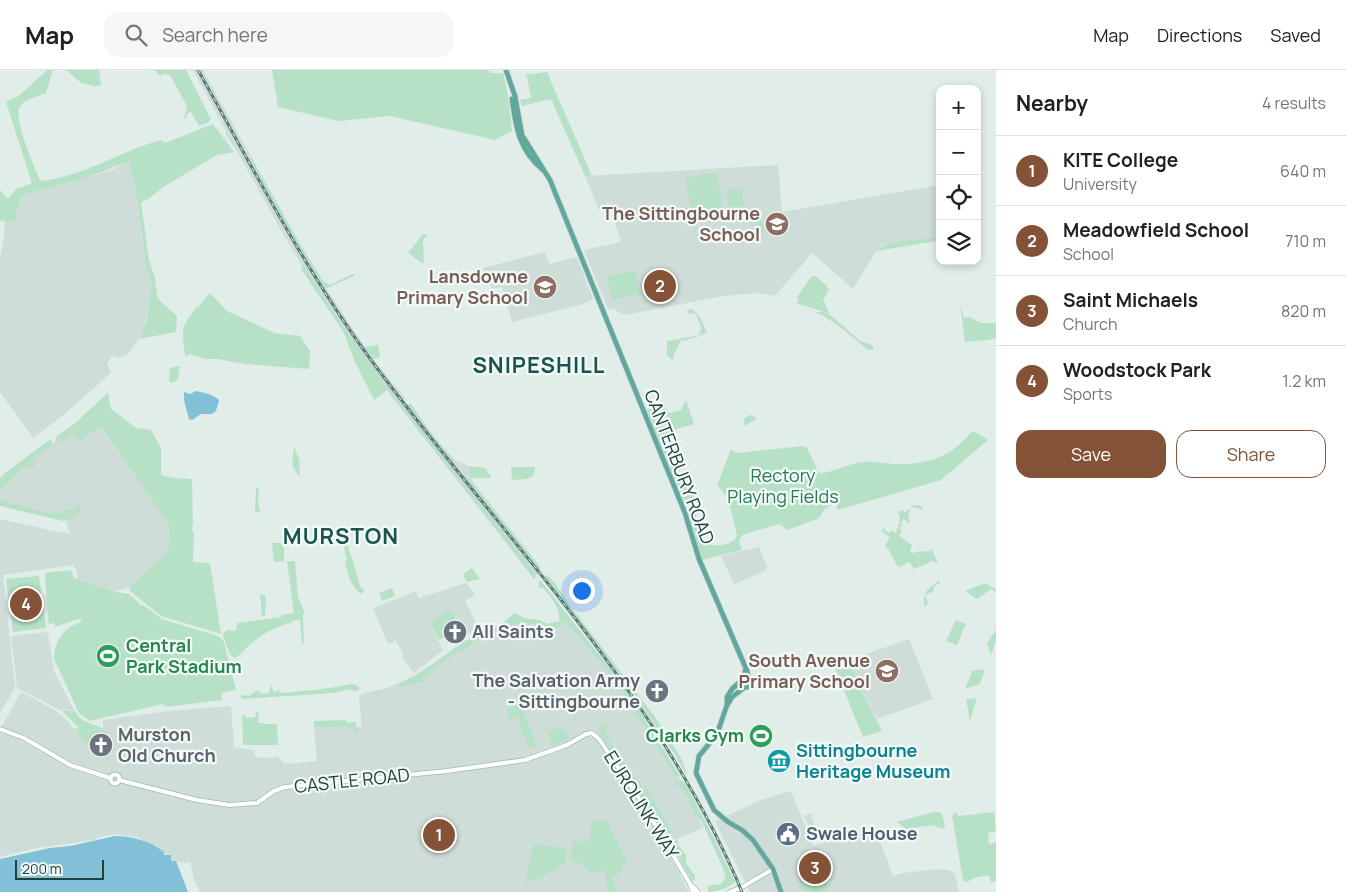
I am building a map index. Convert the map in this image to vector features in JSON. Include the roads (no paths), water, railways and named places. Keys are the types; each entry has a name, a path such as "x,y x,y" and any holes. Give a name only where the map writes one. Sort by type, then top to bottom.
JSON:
{"main road":[{"name":"CANTERBURY ROAD","path":"506,70 515,96 522,135 550,180 685,513 700,559 726,625 747,671 744,688"},
{"path":"726,707 727,697 732,689 744,680 750,685 732,697 726,707 717,734 700,756 696,773 714,810 753,840 773,869 781,892"},
{"name":"CASTLE ROAD","path":"0,729 24,738 70,766 110,778 115,775 119,780 214,804 244,805 257,802 274,791 285,787 447,771 525,760 561,747 586,734"},
{"name":"EUROLINK WAY","path":"586,734 592,734 599,739 643,804 693,892"},
{"path":"730,892 773,869"},
{"name":"EUROLINK WAY","path":"690,884 698,892"}],"water":[{"path":"196,391 211,395 219,400 216,411 212,414 201,414 192,420 189,419 184,392 190,394"},
{"path":"115,836 141,840 159,848 164,852 164,855 171,855 171,861 176,861 188,892 0,892 0,859"}],"railway":[{"path":"198,70 280,218 323,290 371,360 420,425 573,616 621,681 667,748 707,818 742,892"}],"place":[{"name":"The Sittingbourne School","path":"777,224"},
{"name":"Meadowfield School","path":"660,286"},
{"name":"Lansdowne Primary School","path":"545,287"},
{"name":"Woodstock Park","path":"26,604"},
{"name":"All Saints","path":"455,632"},
{"name":"Central Park Stadium","path":"108,656"},
{"name":"South Avenue Primary School","path":"887,671"},
{"name":"The Salvation Army - Sittingbourne","path":"657,691"},
{"name":"Clarks Gym","path":"761,736"},
{"name":"Murston Old Church","path":"101,745"},
{"name":"Sittingbourne Heritage Museum","path":"779,761"},
{"name":"Swale House","path":"788,834"},
{"name":"KITE College","path":"439,835"},
{"name":"Saint Michaels","path":"815,868"}],"district":[{"name":"SNIPESHILL","path":"539,365"},
{"name":"MURSTON","path":"341,536"}],"park label":[{"name":"Rectory Playing Fields","path":"783,486"}]}
